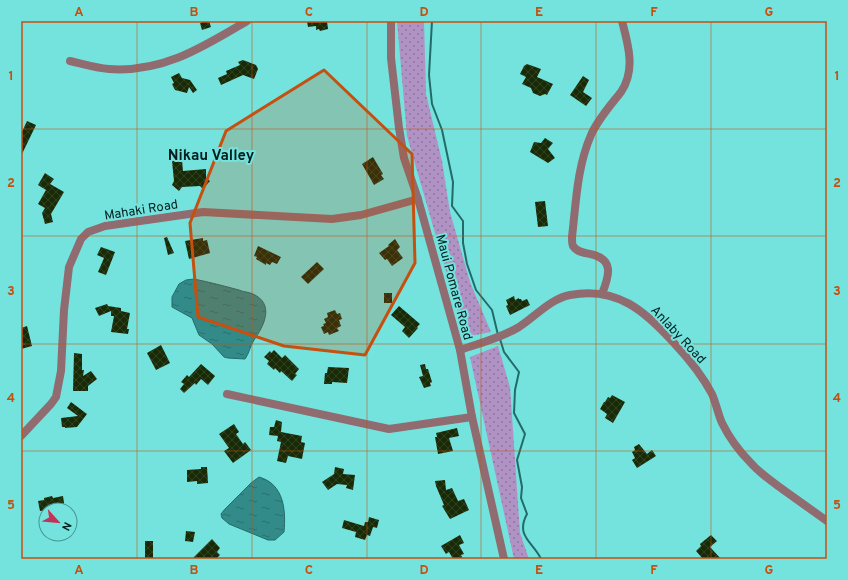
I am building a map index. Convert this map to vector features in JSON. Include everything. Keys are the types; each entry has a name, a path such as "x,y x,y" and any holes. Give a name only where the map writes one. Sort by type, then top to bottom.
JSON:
{"street":[{"path":"70,61 108,69 130,69 151,66 181,58 209,44 247,21"},
{"name":"Maui Pomare Road","path":"391,21 391,58 404,158 418,199 460,350 472,417 504,559"},
{"path":"602,294 609,275 609,269 606,263 600,257 581,252 573,246 572,237 579,174 591,134 600,118 622,90 630,69 630,52 622,21"},
{"name":"Mahaki Road","path":"21,436 56,397 61,371 64,310 69,267 81,238 88,232 105,226 203,212 332,219 361,215 418,199"},
{"name":"Anlaby Road","path":"460,350 501,336 519,327 552,302 568,295 586,293 602,294 621,299 634,306 660,328 693,364 712,394 722,423 734,443 750,463 827,521"},
{"path":"227,394 389,429 472,417"}],"highlighted area":[{"path":"324,70 412,154 415,263 365,355 284,346 198,317 190,223 226,131"}],"shaded area":[{"path":"397,21 424,21 426,94 442,161 450,212 470,282 491,332 465,337 407,136"},
{"path":"498,346 510,387 520,533 529,559 514,559 470,357"}],"water":[{"path":"194,279 251,293 260,298 264,303 266,316 264,322 245,359 224,357 212,344 199,335 192,318 172,307 172,297 179,284 186,280"},
{"path":"259,477 274,485 282,499 284,507 284,532 275,540 268,540 229,524 222,518 221,514 225,509"}],"building":[{"path":"209,21 211,27 202,30 200,23"},
{"path":"307,21 327,21 328,29 320,31 319,29 316,30 316,26 308,27"},
{"path":"243,60 256,65 258,69 254,79 243,75 221,85 218,78 227,74 226,71 240,65 238,62"},
{"path":"527,64 541,69 537,77 553,84 547,95 545,94 540,96 533,93 531,88 522,84 526,77 520,74 524,66"},
{"path":"179,73 182,78 190,80 197,90 193,93 189,87 187,93 175,90 171,77"},
{"path":"583,76 589,80 583,92 592,98 586,106 570,95"},
{"path":"27,121 36,125 21,156 21,134"},
{"path":"545,138 553,143 548,149 555,158 548,163 530,152 534,142 541,143"},
{"path":"373,157 383,174 381,175 384,179 374,185 362,164"},
{"path":"182,160 183,171 206,169 206,178 210,181 203,189 200,186 182,187 179,191 172,185 174,181 172,161"},
{"path":"45,173 54,179 50,184 64,192 51,214 53,222 45,224 42,213 45,208 38,204 46,190 38,185"},
{"path":"545,201 548,226 538,227 535,202"},
{"path":"167,237 174,253 168,255 164,238"},
{"path":"203,238 203,241 207,240 210,253 189,259 185,241"},
{"path":"395,239 400,247 397,250 403,258 392,266 387,259 385,260 379,253 389,246 388,245"},
{"path":"258,246 281,257 277,264 272,262 270,265 266,263 266,265 256,259 257,257 254,256"},
{"path":"101,247 115,252 106,275 98,272 104,258 97,255"},
{"path":"317,262 324,269 308,284 301,277"},
{"path":"384,293 392,293 392,303 384,303"},
{"path":"514,296 515,300 519,298 522,301 527,299 530,305 510,315 506,306 508,305 506,300"},
{"path":"107,304 108,306 121,308 121,311 130,313 127,329 129,329 128,334 111,332 114,316 111,316 111,311 99,316 95,308"},
{"path":"399,306 420,324 409,338 402,331 405,327 391,315"},
{"path":"335,310 337,314 340,313 342,319 339,320 341,326 337,328 339,331 329,335 328,332 324,334 321,327 326,323 324,319 328,317 327,313"},
{"path":"27,326 32,346 21,349 21,328"},
{"path":"161,345 170,363 156,370 147,353"},
{"path":"274,350 282,358 285,355 299,369 295,374 297,375 292,381 281,371 280,373 275,368 274,370 267,364 269,361 264,357 270,351 271,353"},
{"path":"74,353 82,354 82,370 84,370 83,376 91,371 97,379 88,386 88,391 73,391"},
{"path":"201,364 215,376 208,385 201,379 196,385 195,383 184,393 180,389 184,384 181,382 187,375 189,377"},
{"path":"425,364 432,382 430,383 431,386 424,388 419,377 423,376 420,365"},
{"path":"328,367 349,368 347,383 332,382 332,384 324,384 325,373 327,373"},
{"path":"612,395 625,402 613,423 605,418 607,414 600,409 608,397 610,398"},
{"path":"71,402 87,414 77,427 65,428 62,427 61,418 78,416 67,408"},
{"path":"276,420 282,422 281,432 302,436 301,442 305,443 302,459 288,456 286,463 277,461 281,442 277,441 278,436 269,435 270,427 274,427"},
{"path":"234,424 239,432 236,434 243,444 245,442 251,450 233,463 224,451 229,448 219,434"},
{"path":"457,428 459,436 449,438 453,451 438,454 435,437 437,437 436,433"},
{"path":"639,444 647,454 652,450 656,456 637,468 632,460 635,458 632,452 635,450 634,447"},
{"path":"201,467 207,467 208,483 197,484 197,481 187,482 187,470 201,469"},
{"path":"335,467 344,469 343,474 355,475 353,490 346,488 347,485 337,484 328,490 322,482 334,474"},
{"path":"445,480 446,490 452,488 458,501 464,499 469,510 450,519 442,506 444,505 435,481"},
{"path":"63,496 64,502 38,502 44,500 44,498"},
{"path":"369,517 379,520 377,528 373,527 370,536 367,535 365,540 355,537 356,532 342,528 344,520 364,526 365,522 368,522"},
{"path":"186,531 195,532 193,542 185,541"},
{"path":"460,535 464,543 459,545 464,554 461,555 463,559 453,559 449,552 446,554 441,546"},
{"path":"711,535 717,541 710,547 721,559 703,559 696,551 701,546 700,544"},
{"path":"212,539 220,548 217,552 220,555 216,559 192,559"},
{"path":"145,541 153,541 153,559 145,559"}],"waterway":[{"path":"432,21 429,75 432,104 442,130 453,182 452,206 463,221 463,243 467,264 476,290 492,310 498,335"},
{"path":"500,339 504,352 519,372 515,390 514,413 525,434 517,460 522,487 521,498 527,514 523,528 526,538 541,559"}],"district":[{"name":"Nikau Valley","path":"211,155"}]}
